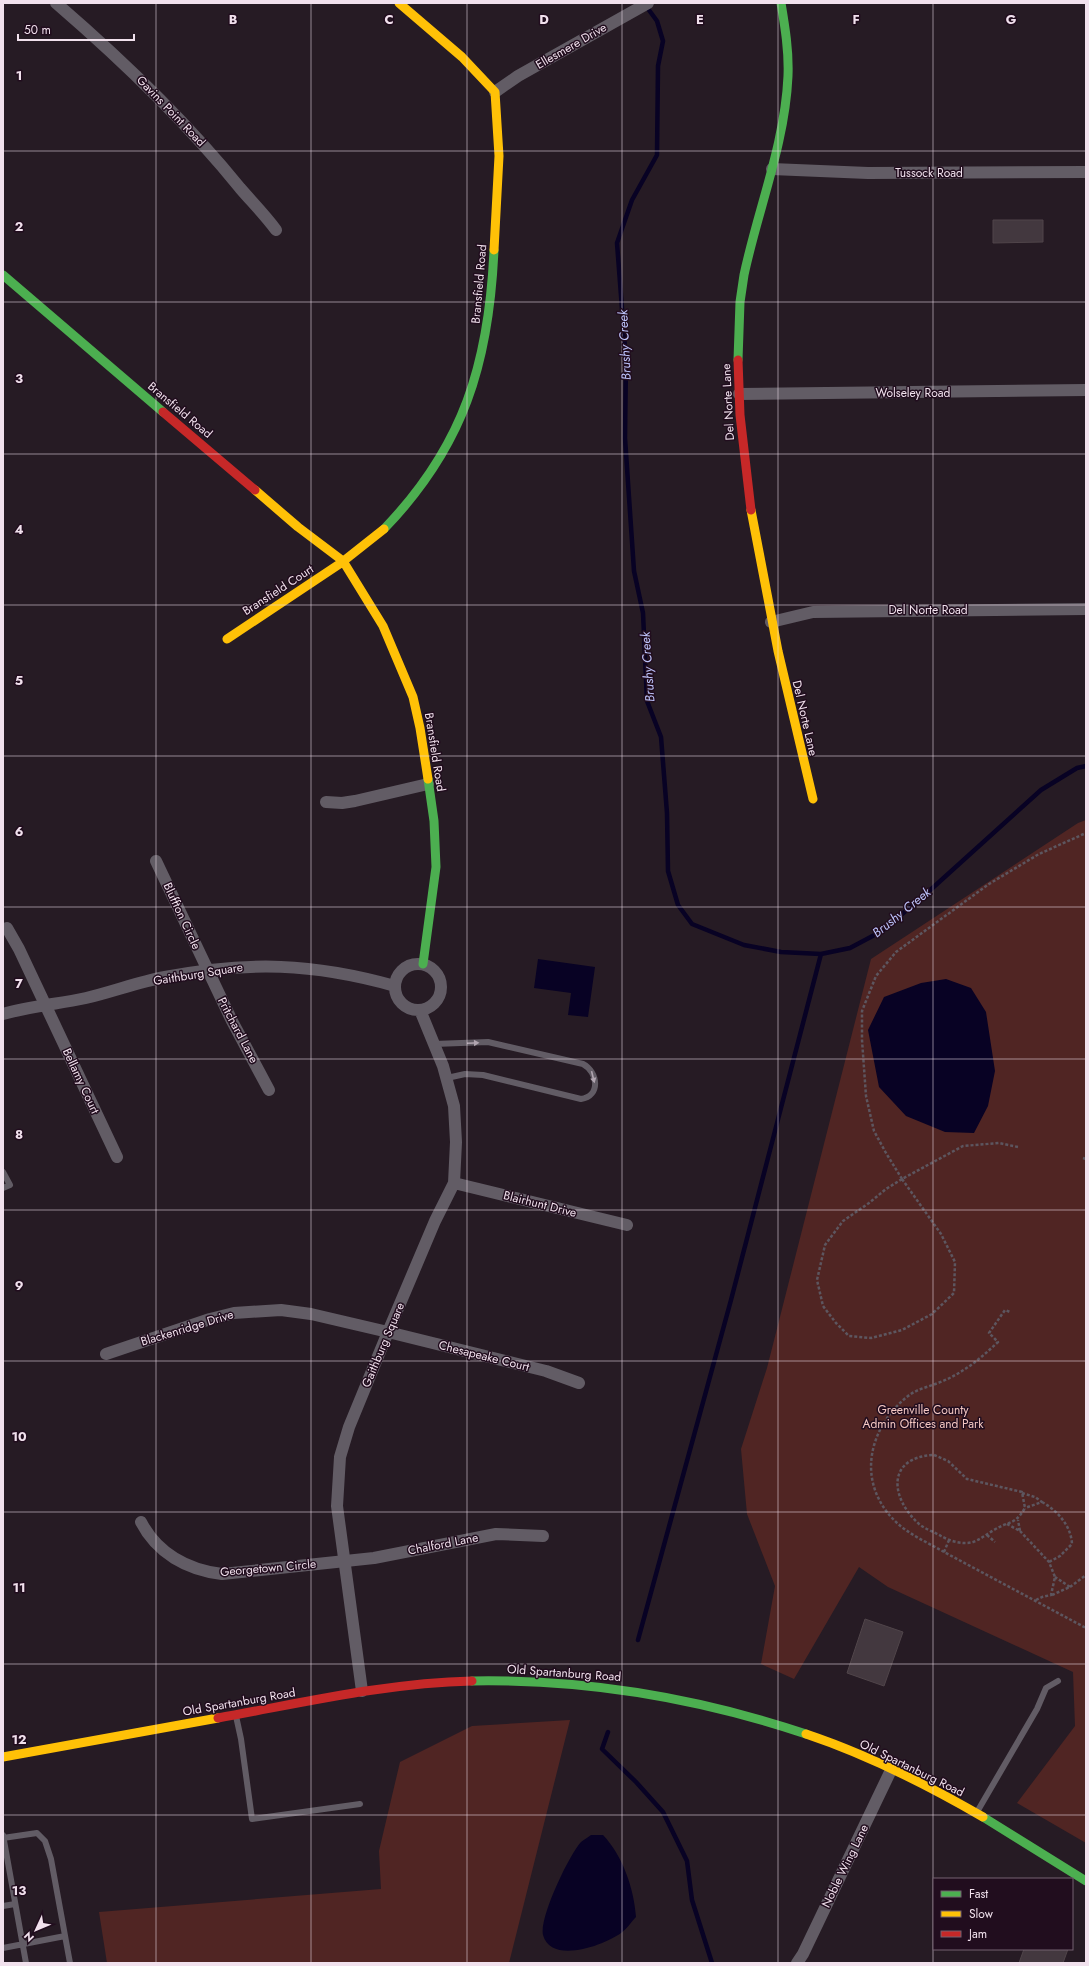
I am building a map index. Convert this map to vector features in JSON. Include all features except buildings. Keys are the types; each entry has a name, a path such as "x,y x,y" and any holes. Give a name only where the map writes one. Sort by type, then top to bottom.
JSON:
{"street":[{"name":"Gavins Point Road","path":"56,3 110,50 163,101 222,166 276,230"},
{"path":"399,3 466,61 495,92"},
{"name":"Ellesmere Drive","path":"495,92 518,76 648,3"},
{"name":"Del Norte Lane","path":"780,3 788,50 787,87 772,169 755,226 742,283 738,352 739,394 743,460 750,516 799,751 813,800"},
{"name":"Bransfield Road","path":"343,561 385,528 420,487 452,434 476,375 484,347 489,315 498,189 499,136 495,92"},
{"name":"Tussock Road","path":"772,169 868,173 1086,172"},
{"name":"Bransfield Road","path":"3,275 298,527 343,561 383,626 405,675 420,728 434,821 436,867 434,891 423,964"},
{"name":"Wolseley Road","path":"739,394 1086,390"},
{"name":"Bransfield Court","path":"227,639 343,561"},
{"name":"Del Norte Road","path":"771,622 813,612 1086,609"},
{"path":"326,802 342,803 355,801 428,784"},
{"name":"Bluffton Circle","path":"156,861 208,971"},
{"name":"Bellamy Court","path":"7,928 117,1157"},
{"path":"416,964 423,964 430,967 440,978 441,992 434,1005 420,1010 405,1006 396,994 395,986 399,974 404,969 416,964"},
{"name":"Gaithburg Square","path":"3,1014 86,998 164,977 235,966 280,966 344,973 395,986"},
{"name":"Pritchard Lane","path":"208,971 269,1090"},
{"name":"Gaithburg Square","path":"362,1691 343,1561 337,1506 340,1458 349,1427 388,1332 435,1221 454,1183 456,1124 454,1106 447,1078 420,1010"},
{"name":"Blairhunt Drive","path":"454,1183 626,1226"},
{"name":"Blackenridge Drive","path":"106,1354 210,1319 234,1313 256,1310 281,1310 311,1314 388,1332"},
{"name":"Chesapeake Court","path":"388,1332 546,1371 579,1383"},
{"name":"Georgetown Circle","path":"141,1522 157,1545 170,1556 187,1566 208,1572 238,1573 343,1561"},
{"name":"Chalford Lane","path":"343,1561 374,1558 496,1534 543,1536"},
{"name":"Old Spartanburg Road","path":"3,1757 362,1691 444,1683 487,1681 552,1682 622,1689 685,1699 752,1716 807,1734 892,1768 976,1814 1086,1881"},
{"name":"Noble Wing Lane","path":"797,1963 803,1954 892,1768"}],"lane":[{"path":"434,1044 488,1042 583,1064 590,1067 594,1074 595,1083 593,1093 588,1097 581,1098 483,1075 465,1074 447,1078"},
{"path":"3,1172 10,1185 3,1188"},
{"path":"976,1814 1037,1709 1046,1688 1058,1681"},
{"path":"236,1714 252,1819 360,1804"},
{"path":"26,1963 5,1860 3,1837 37,1833 45,1841 51,1859 70,1963"},
{"path":"3,1906 15,1904"},
{"path":"3,1948 65,1936"}],"path":[{"path":"1018,1147 999,1143 963,1146 902,1179 886,1188 869,1203 843,1221 825,1245 818,1280 823,1306 836,1323 849,1336 871,1338 902,1330 932,1314 954,1293 954,1262 941,1234 902,1179 886,1154 874,1131 866,1096 862,1040 862,1011 876,976 896,952 989,884 1039,854 1086,833"},
{"path":"1010,1312 1005,1310 989,1333 998,1342 972,1366 939,1383 926,1386 908,1395 891,1412 883,1423 874,1442 870,1460 872,1481 883,1506 893,1519 903,1528 944,1552 1086,1628"},
{"path":"1018,1520 972,1542 949,1540 920,1525 908,1513 897,1491 897,1480 902,1468 910,1460 922,1456 934,1455 948,1461 967,1479 1022,1492 1035,1497 1051,1507 1068,1526 1072,1536 1072,1544 1067,1550 1049,1562"},
{"path":"1022,1492 1025,1508"},
{"path":"1020,1532 1018,1520 1025,1508 1042,1502"},
{"path":"1007,1524 1020,1532 1049,1562 1055,1577 1051,1595"},
{"path":"987,1535 995,1542"},
{"path":"944,1552 949,1540"},
{"path":"1036,1600 1070,1587 1086,1575"},
{"path":"1055,1577 1070,1587"}],"green space":[{"name":"Greenville County Admin Offices and Park","path":"1086,820 1086,1843 1017,1803 1075,1726 1073,1672 888,1587 859,1567 794,1679 761,1664 775,1586 747,1514 741,1449 767,1368 871,959 1078,823"},
{"path":"570,1720 509,1963 107,1963 99,1912 381,1889 379,1851 400,1762 472,1726"}],"shaded area":[{"path":"538,959 595,967 588,1017 568,1015 571,993 534,988"},
{"path":"946,979 971,988 986,1012 995,1071 988,1106 974,1133 945,1132 906,1116 879,1087 868,1030 884,997 921,983"},
{"path":"591,1835 603,1835 610,1843 622,1863 633,1895 636,1917 623,1931 603,1943 579,1950 567,1951 556,1949 548,1944 543,1935 546,1915 556,1887 569,1860 581,1842"}],"waterway":[{"name":"Brushy Creek","path":"646,6 657,21 663,41 658,66 657,155 632,200 617,243 626,361 625,438 634,571 643,613 647,701 661,737 667,813 668,871 678,905 692,924 744,945 781,952 821,954 850,948 882,931 927,893 1041,790 1077,768 1086,766"},
{"path":"638,1640 731,1300 821,954"},
{"path":"608,1732 602,1749 636,1782 663,1812 687,1861 692,1900 712,1963"}],"traffic: fast":[{"path":"738,360 740,302 744,275 770,176 782,126 786,101 788,57 781,3"},
{"path":"384,529 411,498 434,466 453,434 467,401 478,366 486,330 494,250"},
{"path":"3,275 163,412"},
{"path":"423,964 436,867 434,821 428,779"},
{"path":"472,1681 557,1683 641,1693 724,1710 806,1734"},
{"path":"983,1817 1086,1881"}],"traffic: slow":[{"path":"399,3 462,57 495,92 499,156 494,250"},
{"path":"255,490 298,527 343,561 383,626 413,697 420,728 428,779"},
{"path":"751,510 778,651 813,799"},
{"path":"227,639 341,563 384,529"},
{"path":"3,1757 218,1718"},
{"path":"806,1734 852,1751 897,1771 983,1817"}],"traffic: jam":[{"path":"738,360 740,415 751,510"},
{"path":"163,412 255,490"},
{"path":"218,1718 376,1690 472,1681"}]}
